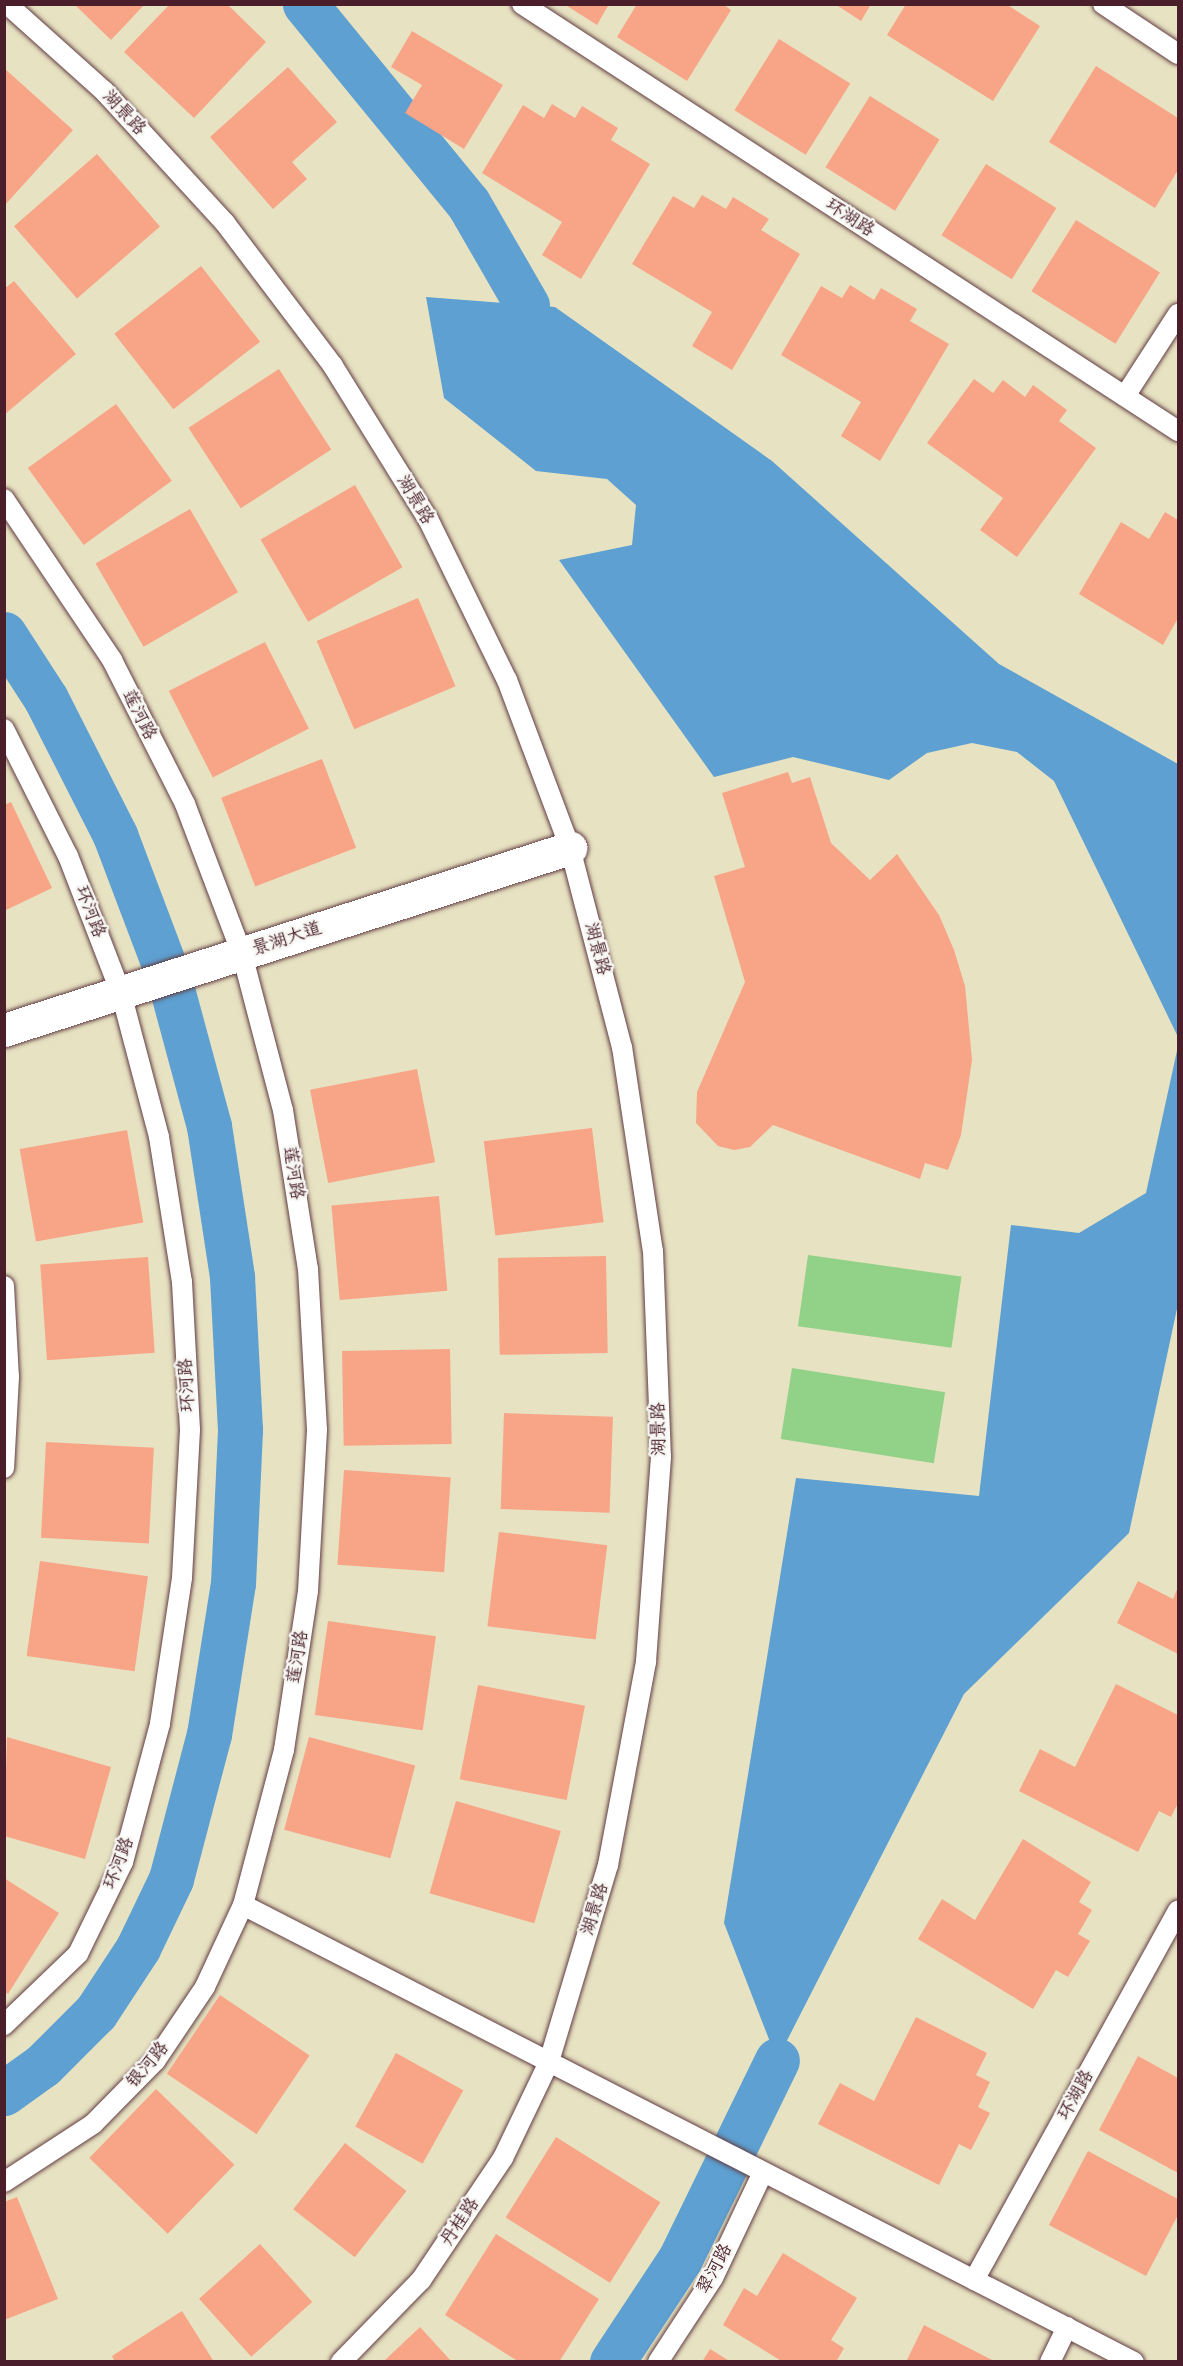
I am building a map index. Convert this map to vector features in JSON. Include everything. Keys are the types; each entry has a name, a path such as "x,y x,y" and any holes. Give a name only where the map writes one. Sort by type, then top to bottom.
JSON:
{"street":[{"name":"景湖大道","path":"4,1030 570,848"}],"lane":[{"name":"湖景路","path":"7,4 104,91 225,223 333,366 428,519 465,594 507,680 570,848 622,1047 651,1239 661,1457 646,1662 609,1865 549,2062"},
{"name":"环湖路","path":"522,4 1179,431"},
{"path":"1103,4 1179,54"},
{"path":"1125,396 1179,314"},
{"name":"莲河路","path":"4,499 112,660 185,804 242,954 283,1110 308,1269 317,1430 308,1591 286,1739 243,1905"},
{"name":"环河路","path":"4,729 68,856 121,993 159,1137 182,1282 190,1430 182,1578 159,1724 123,1862 78,1954 4,2025"},
{"path":"4,1286 9,1377 4,1468"},
{"path":"243,1905 1134,2361"},
{"name":"银河路","path":"4,2182 93,2124 155,2061 205,1986 243,1905"},
{"name":"环湖路","path":"974,2280 1179,1911"},
{"name":"丹桂路","path":"341,2361 422,2280 503,2158 549,2062"},
{"name":"翠河路","path":"658,2361 713,2278 764,2172"},
{"path":"1050,2361 1066,2327"}],"green space":[{"path":"808,1255 961,1277 951,1348 798,1326"},
{"path":"792,1368 945,1392 934,1463 781,1439"}],"water":[{"path":"426,297 555,307 772,461 999,664 1178,764 1178,1037 1054,781 1017,752 972,743 927,753 889,780 793,757 714,777 559,560 632,545 636,505 607,479 536,471 444,398"},
{"path":"1178,1046 1178,1304 1129,1533 964,1694 777,2060 724,1923 796,1478 979,1496 1011,1225 1079,1233 1146,1193"}],"building":[{"path":"74,4 145,4 111,40"},
{"path":"170,4 227,4 266,42 194,118 124,52"},
{"path":"564,4 609,4 597,25"},
{"path":"637,4 723,4 731,10 687,81 617,37"},
{"path":"835,4 871,4 861,21"},
{"path":"906,4 1006,4 1040,26 993,101 887,35"},
{"path":"412,31 503,85 464,149 405,113 422,85 391,67"},
{"path":"779,39 850,84 806,155 734,110"},
{"path":"1096,66 1178,118 1178,170 1155,208 1049,142"},
{"path":"288,67 337,122 292,162 307,179 273,209 210,137"},
{"path":"4,68 73,130 4,206"},
{"path":"870,96 940,139 895,211 825,167"},
{"path":"552,104 575,118 582,106 618,128 611,140 650,164 581,279 542,255 562,222 482,173 523,105 544,118"},
{"path":"97,154 160,226 77,299 14,226"},
{"path":"986,164 1056,208 1012,279 941,235"},
{"path":"702,195 726,209 733,197 769,219 761,230 800,254 732,370 692,346 712,312 632,264 673,196 694,208"},
{"path":"1076,220 1160,272 1115,344 1031,291"},
{"path":"201,266 260,342 173,409 114,334"},
{"path":"14,281 76,354 4,415 4,289"},
{"path":"850,285 874,300 881,288 917,309 910,321 949,344 880,461 841,436 861,402 781,355 821,286 842,298"},
{"path":"279,369 331,450 241,508 188,428"},
{"path":"974,379 993,393 1003,380 1025,397 1033,385 1067,410 1059,421 1096,448 1017,557 980,530 1003,498 927,443"},
{"path":"116,404 172,481 84,545 28,468"},
{"path":"355,485 402,567 308,622 261,540"},
{"path":"190,509 238,592 144,647 96,564"},
{"path":"1165,512 1178,520 1178,618 1163,645 1079,594 1121,522 1149,539"},
{"path":"418,598 456,686 354,729 317,641"},
{"path":"265,642 309,728 213,777 169,691"},
{"path":"322,759 356,848 255,886 221,798"},
{"path":"788,772 792,783 810,777 831,843 870,880 897,854 939,915 954,950 965,986 972,1060 961,1135 948,1170 925,1163 920,1179 773,1125 750,1147 734,1150 718,1146 696,1123 697,1092 745,982 714,876 745,867 722,793"},
{"path":"11,802 52,888 4,911 4,805"},
{"path":"417,1069 435,1162 328,1183 310,1090"},
{"path":"592,1128 604,1222 495,1236 484,1141"},
{"path":"127,1130 143,1223 36,1241 20,1149"},
{"path":"439,1196 447,1291 340,1300 331,1205"},
{"path":"606,1256 608,1353 500,1355 498,1258"},
{"path":"148,1257 155,1353 47,1360 40,1265"},
{"path":"450,1349 452,1444 344,1446 342,1351"},
{"path":"504,1413 613,1417 610,1513 501,1509"},
{"path":"46,1442 154,1448 149,1544 41,1538"},
{"path":"344,1470 451,1477 444,1572 337,1565"},
{"path":"499,1532 607,1545 596,1640 487,1626"},
{"path":"40,1561 148,1576 135,1671 27,1656"},
{"path":"1138,1581 1173,1599 1178,1587 1178,1654 1117,1623"},
{"path":"328,1621 436,1636 423,1730 315,1715"},
{"path":"1116,1684 1178,1715 1178,1803 1171,1817 1159,1811 1138,1852 1019,1791 1040,1749 1075,1767"},
{"path":"478,1685 585,1706 567,1800 460,1779"},
{"path":"7,1737 111,1767 85,1859 4,1836"},
{"path":"309,1737 415,1765 390,1858 284,1830"},
{"path":"456,1801 561,1831 534,1923 430,1893"},
{"path":"1023,1839 1091,1882 1079,1902 1092,1910 1078,1934 1090,1941 1068,1977 1056,1970 1033,2009 918,1939 942,1899 975,1920"},
{"path":"4,1878 59,1913 8,1994 4,1991"},
{"path":"220,1995 310,2055 256,2134 167,2074"},
{"path":"916,2017 987,2053 976,2075 990,2082 978,2107 990,2113 971,2150 959,2144 939,2185 818,2124 840,2083 874,2101"},
{"path":"396,2053 463,2090 423,2164 355,2126"},
{"path":"1138,2056 1178,2078 1178,2173 1099,2130"},
{"path":"156,2089 234,2165 168,2234 89,2158"},
{"path":"556,2137 660,2202 610,2283 506,2218"},
{"path":"345,2143 406,2191 355,2257 293,2209"},
{"path":"1088,2151 1178,2199 1178,2215 1146,2276 1049,2225"},
{"path":"17,2197 58,2299 4,2320 4,2202"},
{"path":"496,2234 599,2299 559,2362 519,2362 445,2315"},
{"path":"260,2244 312,2302 251,2357 199,2299"},
{"path":"783,2253 857,2298 831,2340 844,2348 836,2362 783,2362 723,2325 744,2288 757,2296"},
{"path":"182,2311 214,2362 115,2362 112,2356"},
{"path":"924,2325 992,2360 991,2362 906,2362"},
{"path":"420,2327 452,2362 383,2362"},
{"path":"710,2349 731,2362 702,2362"}],"waterway":[{"path":"305,4 468,203 527,305"},
{"path":"4,634 46,699 115,835 169,978 209,1126 232,1277 240,1430 233,1583 209,1734 171,1879 138,1948 96,2012 43,2065 4,2093"},
{"path":"612,2362 680,2259 777,2060"}]}
